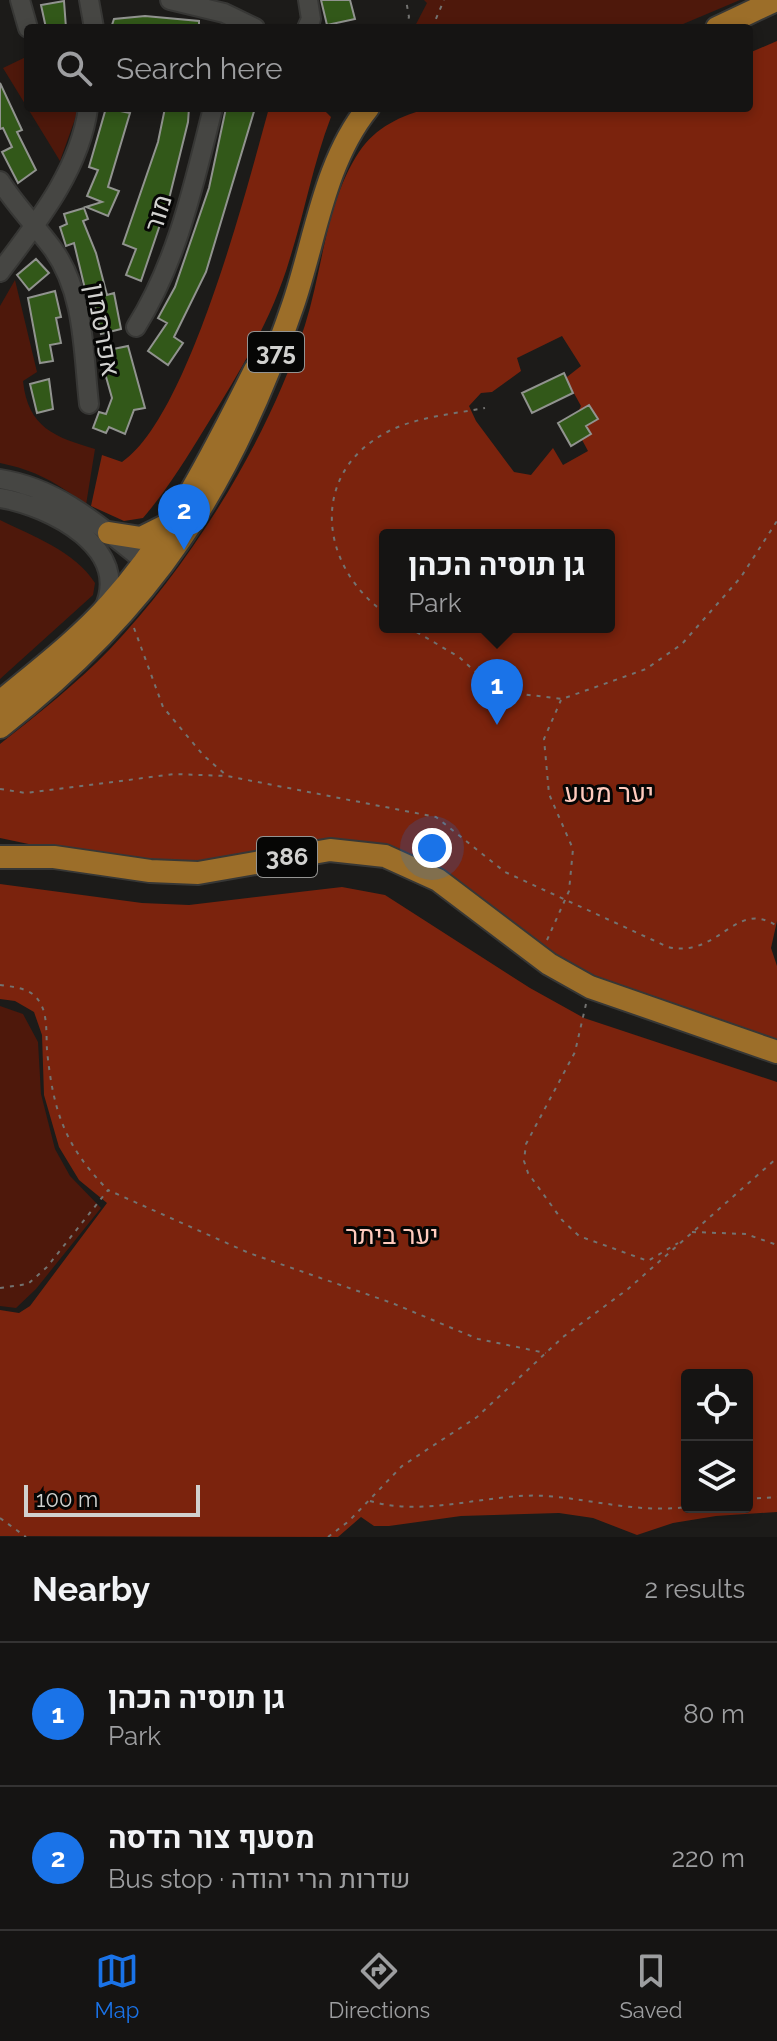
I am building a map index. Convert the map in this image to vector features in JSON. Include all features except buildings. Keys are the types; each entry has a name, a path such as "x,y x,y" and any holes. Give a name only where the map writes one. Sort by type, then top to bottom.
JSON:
{"main road":[{"path":"725,24 776,0"},
{"name":"375","path":"0,727 80,660 128,611 267,346 285,302 328,168 342,138 362,112"},
{"name":"375","path":"0,702 148,571 211,493 250,417 293,305 340,154 363,112"},
{"path":"109,533 141,538 159,531 175,517"},
{"name":"386","path":"1,857 54,857 150,871 198,873 330,850 376,855 402,862 438,880 540,957 590,987 777,1052"}],"street":[{"path":"20,0 27,24"},
{"path":"170,0 190,2 234,23"},
{"path":"308,0 309,24"},
{"path":"94,24 95,1"},
{"path":"0,272 34,226 71,162 87,112"},
{"name":"מור","path":"136,327 156,295 173,253 212,112"},
{"name":"אפרסמון","path":"0,181 54,251 76,297 89,404"},
{"path":"0,479 53,495 109,533 148,571"},
{"path":"0,498 45,512 95,546 106,562 111,579 109,597 100,615"}],"path":[{"path":"406,0 409,17 406,24"},
{"path":"434,24 444,0"},
{"path":"379,609 364,598 350,580 335,543 330,514 334,491 349,464 366,446 388,432 411,423 485,408"},
{"path":"418,633 459,657 497,691 562,699 646,669 682,644 741,577 777,521"},
{"path":"128,611 163,707 203,755 227,776"},
{"path":"540,957 565,900 573,849 549,794 544,739 562,699"},
{"path":"0,789 26,793 175,774 227,776 436,817 505,872 668,947 685,951 716,939 739,921 755,918 777,926"},
{"path":"0,985 22,989 37,998 44,1011 52,1089 64,1133 84,1165 108,1190 249,1253 392,1303 478,1339 546,1353"},
{"path":"590,987 575,1052 526,1144 524,1161 528,1173 562,1220 579,1236 648,1261 661,1256 692,1232 746,1234 777,1245"},
{"path":"328,1537 402,1466 477,1417 546,1353 628,1289 777,1158"},
{"path":"0,1288 28,1284 47,1267 108,1190"},
{"path":"369,1500 411,1507 545,1496 653,1511 681,1508"},
{"path":"753,1499 777,1497"},
{"path":"0,1518 26,1537"}],"shaded area":[{"path":"424,0 740,0 683,24 416,24 427,3"},
{"path":"24,58 24,102 3,68"},
{"path":"30,112 78,112 60,161"},
{"path":"15,280 37,372 23,381 31,410 37,420 56,435 95,449 86,505 46,478 0,463 0,306"},
{"path":"0,520 65,553 95,583 93,595 0,679"},
{"path":"0,1006 23,1014 38,1042 41,1094 55,1149 70,1176 101,1208 36,1289 16,1308 0,1306"}],"green space":[{"name":"יער מטע","path":"777,41 777,921 771,948 777,966 777,1045 580,976 478,899 341,842 297,844 220,863 187,864 57,850 0,838 0,744 70,687 110,649 170,578 225,497 290,368 311,303 332,214 348,171 373,136 417,112 753,112 753,51","holes":["562,336 581,366 558,384 570,386 581,406 573,423 588,451 563,465 553,448 531,475 514,472 476,421 469,406 481,393 492,392 521,371 517,358"]},
{"path":"268,112 326,112 331,117 283,281 264,325 176,474 143,518 124,521 91,506 102,455 122,462 146,437 170,399 212,298"},
{"name":"יער ביתר","path":"0,884 142,903 189,905 342,887 385,895 530,988 584,1018 777,1082 777,1512 716,1516 673,1523 637,1535 593,1518 559,1513 461,1516 389,1526 374,1526 361,1517 338,1537 0,1536 0,1310 19,1313 30,1306 107,1203 79,1180 59,1147 44,1095 42,1035 34,1012 15,1001 0,999"}],"place":[{"name":"מסעף צור הדסה","path":"184,550"},
{"name":"גן תוסיה הכהן","path":"497,725"}]}
